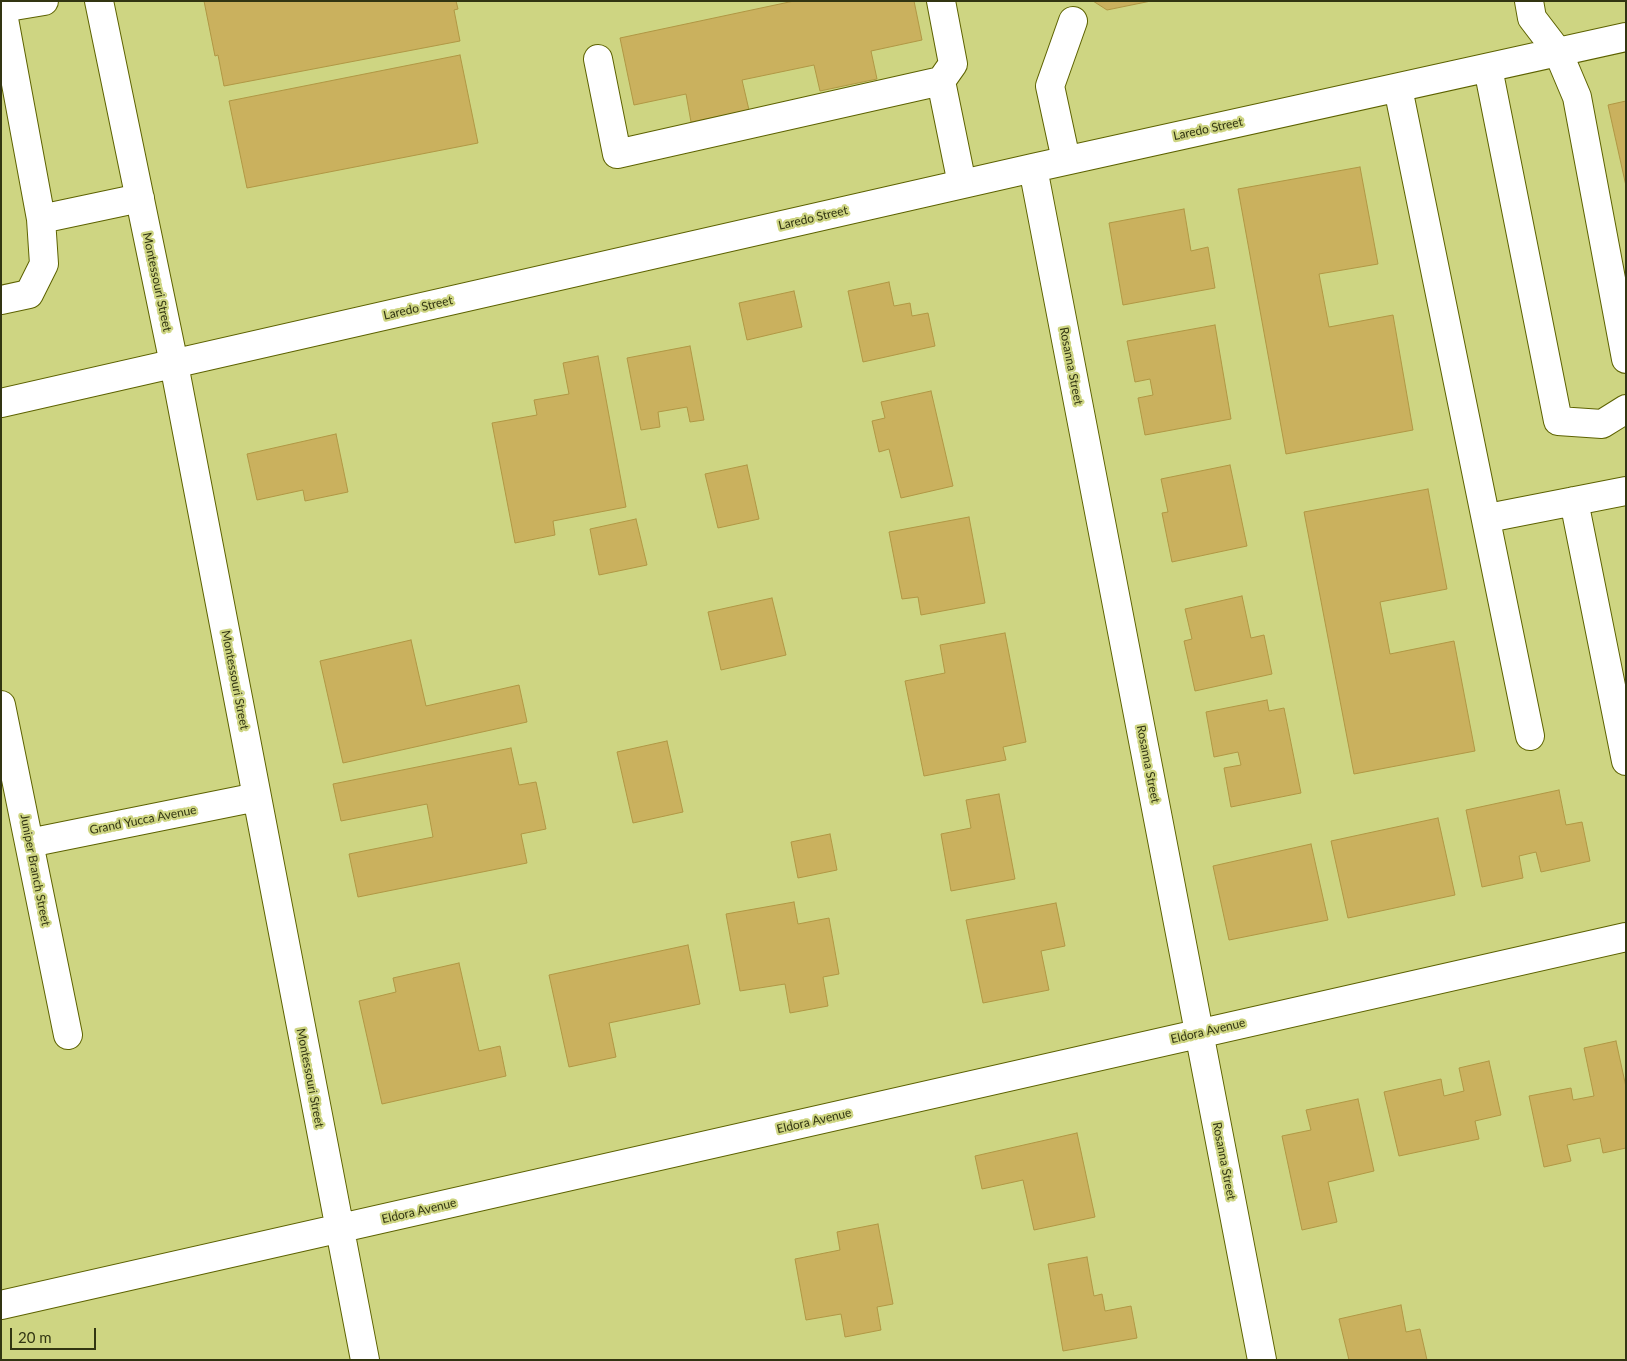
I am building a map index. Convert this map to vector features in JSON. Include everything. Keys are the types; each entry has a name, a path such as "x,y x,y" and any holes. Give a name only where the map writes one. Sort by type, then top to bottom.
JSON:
{"street":[{"path":"1,300 29,294 44,264 41,219 2,6 44,1"},
{"name":"Montessouri Street","path":"99,1 174,364 364,1360"},
{"path":"941,1 953,64 942,81 962,184"},
{"path":"1528,1 1532,18 1558,52 1577,97 1626,359"},
{"path":"1066,160 1050,86 1073,22"},
{"name":"Laredo Street","path":"1,403 1066,160 1626,37"},
{"path":"598,59 617,154 942,81"},
{"path":"1488,68 1558,421 1602,424 1626,409"},
{"path":"1398,88 1488,518 1530,736"},
{"name":"Rosanna Street","path":"1033,168 1262,1360"},
{"path":"41,219 140,198"},
{"path":"1488,518 1626,491"},
{"path":"1574,501 1626,761"},
{"name":"Juniper Branch Street","path":"1,705 68,1035"},
{"name":"Grand Yucca Avenue","path":"29,843 257,797"},
{"name":"Eldora Avenue","path":"1,1305 1626,937"}],"building":[{"path":"204,1 456,1 458,9 454,10 460,41 224,86 218,55 215,56"},
{"path":"794,1 914,1 922,40 871,51 877,79 820,91 814,65 742,80 749,110 691,122 686,94 634,105 620,38"},
{"path":"1093,1 1151,1 1107,10"},
{"path":"460,55 478,143 247,188 229,101"},
{"path":"1626,101 1626,186 1608,105"},
{"path":"1360,167 1378,264 1319,274 1329,327 1393,315 1413,430 1286,454 1238,189"},
{"path":"1184,209 1191,251 1208,247 1215,288 1123,305 1109,223"},
{"path":"889,282 894,306 910,303 912,316 928,313 935,346 863,362 848,291"},
{"path":"794,291 802,327 747,340 739,303"},
{"path":"1215,325 1231,419 1145,435 1138,398 1153,395 1150,379 1135,382 1127,341"},
{"path":"690,346 704,420 690,422 687,407 658,412 660,427 641,430 627,358"},
{"path":"598,356 626,507 553,521 555,535 515,543 492,423 537,415 534,400 569,394 563,363"},
{"path":"931,391 953,486 901,498 889,449 879,452 872,421 885,418 881,402"},
{"path":"336,434 348,492 305,501 303,490 257,500 247,454"},
{"path":"747,465 759,519 718,528 705,474"},
{"path":"1230,465 1247,546 1172,562 1162,513 1168,512 1161,479"},
{"path":"1428,489 1447,589 1380,602 1390,654 1454,641 1475,751 1354,774 1304,512"},
{"path":"969,517 985,603 921,615 918,597 902,599 889,532"},
{"path":"636,519 647,565 599,575 590,529"},
{"path":"1242,596 1251,638 1264,635 1272,674 1195,691 1184,641 1192,639 1185,609"},
{"path":"772,598 786,655 721,670 708,612"},
{"path":"1005,633 1026,742 1003,747 1006,760 924,776 905,681 945,673 940,645"},
{"path":"411,640 426,706 519,685 527,722 343,763 320,661"},
{"path":"1267,700 1269,711 1284,708 1301,793 1231,807 1224,768 1241,765 1238,752 1214,757 1206,712"},
{"path":"667,741 683,812 633,823 617,752"},
{"path":"511,748 519,785 536,782 546,829 521,834 527,863 358,897 349,854 433,837 427,804 341,821 333,784"},
{"path":"1559,790 1566,825 1582,822 1590,861 1541,872 1536,852 1519,856 1523,878 1482,887 1466,810"},
{"path":"999,794 1015,879 951,891 941,834 971,828 966,800"},
{"path":"1438,818 1455,895 1348,918 1331,841"},
{"path":"830,834 837,870 798,878 791,842"},
{"path":"1311,844 1328,920 1229,940 1213,866"},
{"path":"794,902 798,924 829,918 839,974 823,977 828,1006 790,1013 785,984 740,991 726,914"},
{"path":"1056,903 1065,946 1041,951 1049,990 983,1003 966,920"},
{"path":"688,945 700,1004 609,1023 616,1057 569,1067 549,975"},
{"path":"459,963 479,1051 500,1046 506,1076 382,1104 359,1001 396,992 393,978"},
{"path":"1616,1041 1626,1087 1626,1148 1603,1153 1600,1138 1567,1145 1571,1161 1544,1167 1529,1096 1571,1088 1573,1100 1594,1096 1584,1048"},
{"path":"1489,1061 1501,1115 1475,1121 1479,1139 1399,1156 1384,1092 1441,1079 1444,1096 1464,1091 1459,1068"},
{"path":"1358,1099 1374,1171 1328,1182 1337,1222 1302,1230 1282,1136 1311,1130 1306,1110"},
{"path":"1077,1133 1095,1217 1034,1230 1023,1180 982,1189 975,1156"},
{"path":"878,1224 893,1304 877,1307 881,1330 845,1337 841,1314 806,1320 795,1259 840,1250 837,1232"},
{"path":"1087,1257 1094,1296 1102,1294 1105,1311 1131,1306 1137,1338 1063,1351 1048,1264"},
{"path":"1401,1305 1406,1332 1420,1329 1427,1360 1349,1360 1339,1319"}]}
